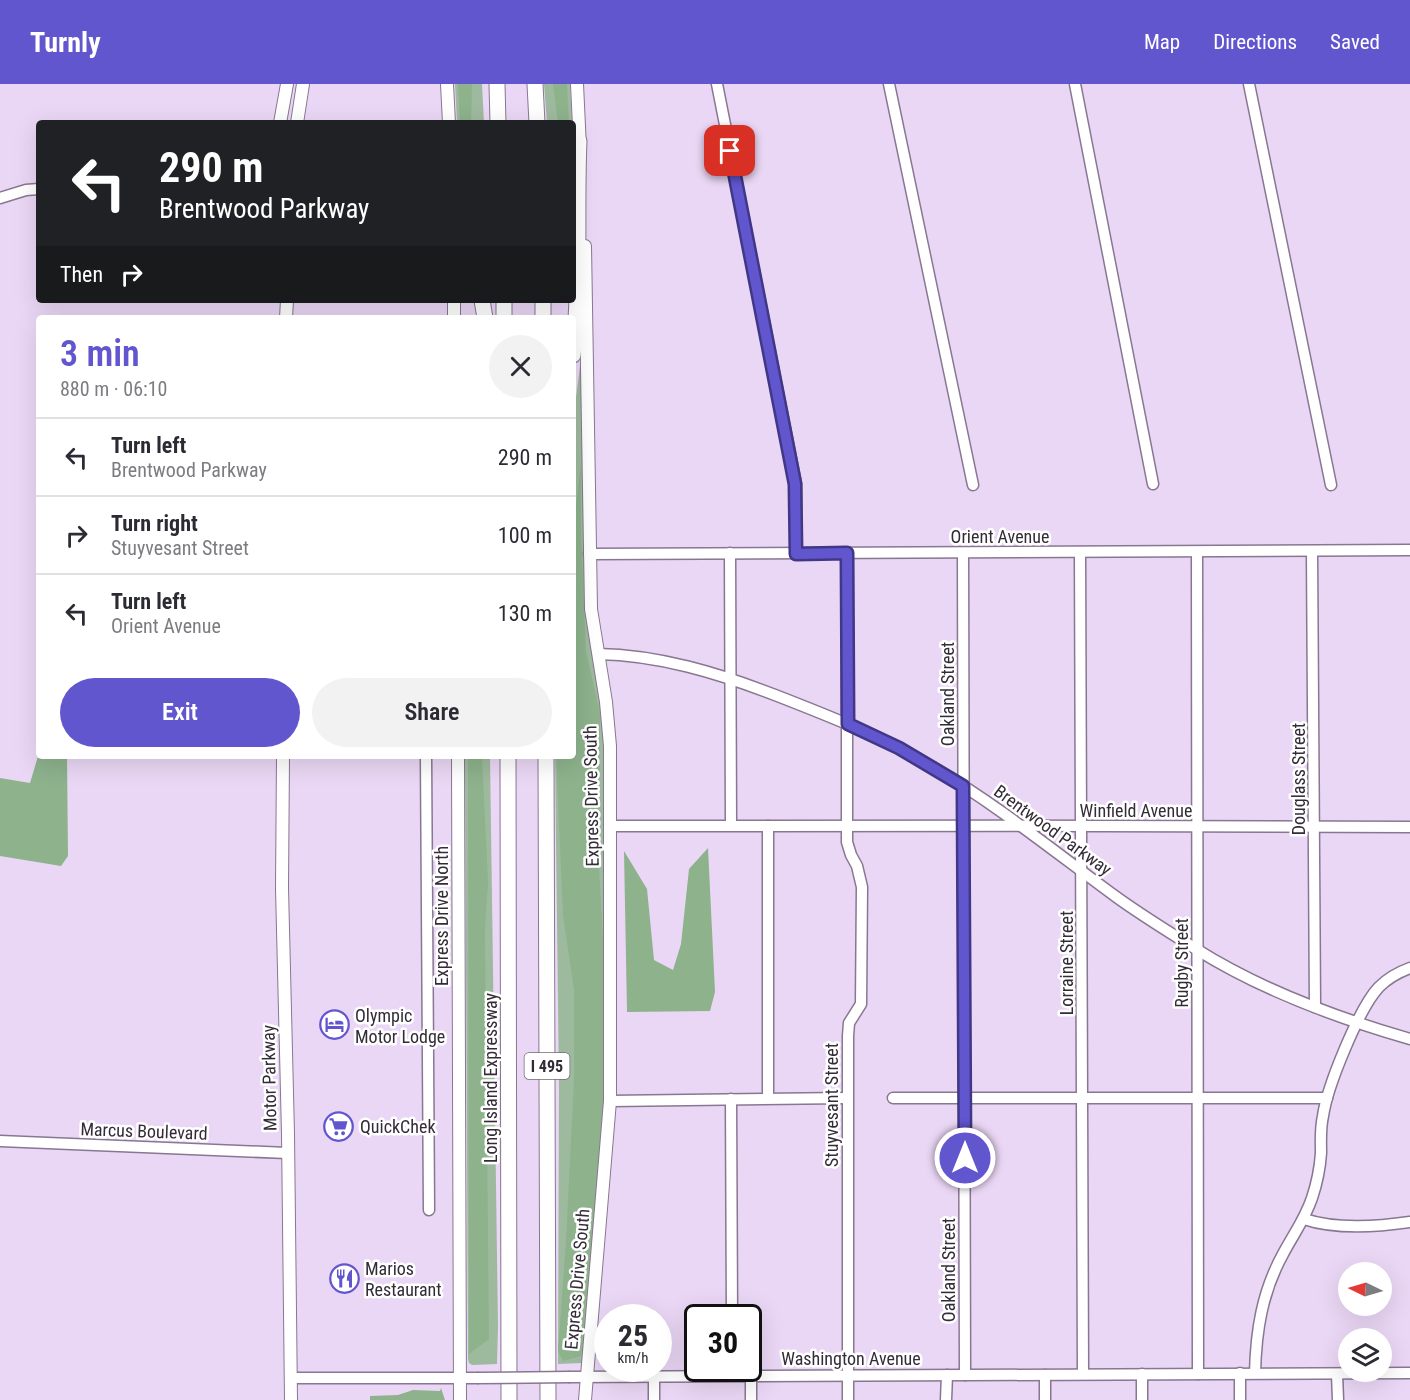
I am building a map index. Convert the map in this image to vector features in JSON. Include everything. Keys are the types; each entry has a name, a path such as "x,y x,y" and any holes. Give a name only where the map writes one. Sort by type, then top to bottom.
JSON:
{"highway":[{"path":"497,84 498,120"},
{"path":"535,84 537,120"},
{"path":"576,320 579,141"},
{"name":"Long Island Expressway","path":"508,759 509,1400"},
{"name":"I 495","path":"546,759 548,1400"}],"main road":[{"path":"281,120 287,84"},
{"path":"297,120 303,84"},
{"path":"447,84 449,120"},
{"name":"Express Drive South","path":"577,84 584,201 591,609 608,716 610,826 610,1101 585,1400"},
{"name":"Motor Parkway","path":"283,759 282,888 291,1400"},
{"name":"Express Drive North","path":"458,759 460,1400"}],"street":[{"path":"717,84 795,484 796,554"},
{"path":"890,84 973,485"},
{"path":"1075,84 1153,484"},
{"path":"1249,84 1331,485"},
{"path":"0,198 36,189"},
{"name":"Orient Avenue","path":"589,554 1410,550"},
{"name":"Lorraine Street","path":"1080,552 1083,1374"},
{"name":"Rugby Street","path":"1197,552 1198,1374"},
{"name":"Douglass Street","path":"1312,552 1315,1007"},
{"path":"730,553 731,825"},
{"name":"Stuyvesant Street","path":"847,553 848,842 861,877 862,887 861,1004 849,1023 847,1098 848,1400"},
{"name":"Oakland Street","path":"963,553 965,1375"},
{"name":"Brentwood Parkway","path":"598,654 642,656 731,679 848,724 899,748 963,786 1118,898 1197,950 1315,1007 1410,1039"},
{"path":"426,759 429,1210"},
{"name":"Winfield Avenue","path":"610,826 964,824 1410,827"},
{"path":"768,826 768,1098"},
{"path":"1255,1373 1256,1335 1266,1293 1283,1254 1304,1219 1318,1178 1322,1125 1327,1098 1341,1060 1371,998 1391,977 1410,968"},
{"path":"610,1101 847,1098"},
{"path":"893,1098 1327,1098"},
{"path":"731,1099 732,1304"},
{"name":"Marcus Boulevard","path":"0,1141 287,1153"},
{"path":"1304,1219 1335,1226 1410,1222"},
{"path":"1240,1373 1240,1400"},
{"name":"Washington Avenue","path":"762,1375 1410,1373"},
{"path":"1142,1374 1142,1400"},
{"path":"1337,1374 1338,1400"},
{"path":"946,1375 946,1400"},
{"path":"1045,1375 1045,1400"},
{"name":"Washington Avenue","path":"292,1378 594,1377"},
{"path":"654,1382 654,1400"},
{"path":"751,1382 751,1400"}],"green space":[{"path":"455,84 482,84 484,120 457,120"},
{"path":"458,84 472,84 471,120 460,120"},
{"path":"544,84 570,84 572,120 547,120"},
{"path":"553,84 567,84 569,120 558,120"},
{"path":"580,366 584,366 587,601 605,730 606,1086 582,1363 558,1364 559,1088 555,759 576,759 576,397"},
{"path":"581,464 586,651 600,713 599,869 605,975 605,1098 581,1356 563,1361 558,1351 574,1080 574,990 563,915 556,759 576,759 576,505"},
{"path":"37,759 67,759 68,856 61,866 0,856 0,778 30,783"},
{"path":"465,759 490,759 497,1364 472,1365 468,1359"},
{"path":"468,759 482,759 488,882 485,929 489,1339 469,1354"},
{"path":"708,848 715,992 710,1011 627,1012 624,851 647,889 654,960 673,970 681,944 689,869"},
{"path":"441,1388 445,1400 370,1400 370,1396 398,1395 413,1390 440,1391"}],"place":[{"name":"Olympic Motor Lodge","path":"334,1025"},
{"name":"QuickChek","path":"339,1126"},
{"name":"Marios Restaurant","path":"344,1278"}],"route":[{"path":"730,151 795,484 796,554 847,553 848,724 899,748 963,786 965,1158"}]}
